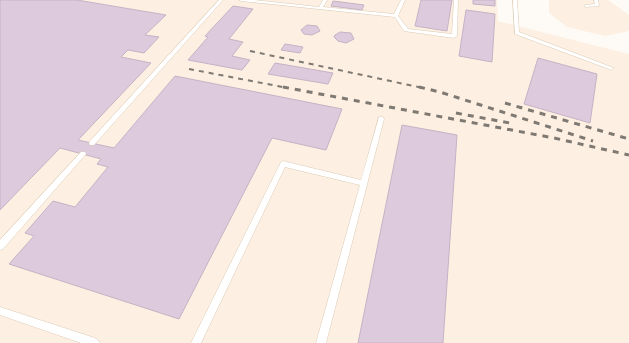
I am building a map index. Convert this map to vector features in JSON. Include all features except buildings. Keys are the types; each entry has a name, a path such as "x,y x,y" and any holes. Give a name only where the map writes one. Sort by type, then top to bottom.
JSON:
{"lane":[{"path":"92,143 221,0"},
{"path":"242,0 396,16 406,30 454,36 456,0"},
{"path":"320,8 325,0"},
{"path":"396,16 403,0"},
{"path":"515,0 517,33 611,68"},
{"path":"587,6 597,5 596,0"},
{"path":"321,343 381,120"},
{"path":"0,246 83,154"},
{"path":"196,343 283,164 364,183"},
{"path":"0,311 95,343"}],"shaded area":[{"path":"0,0 497,0 498,21 629,54 629,343 0,343"},
{"path":"549,0 608,0 629,15 629,31 605,36 567,27 549,13"}],"railway":[{"path":"250,51 423,88"},
{"path":"189,69 288,88"},
{"path":"283,87 554,138 629,155"},
{"path":"419,87 440,92 593,141"},
{"path":"505,103 629,139"},
{"path":"456,113 515,124"}]}
